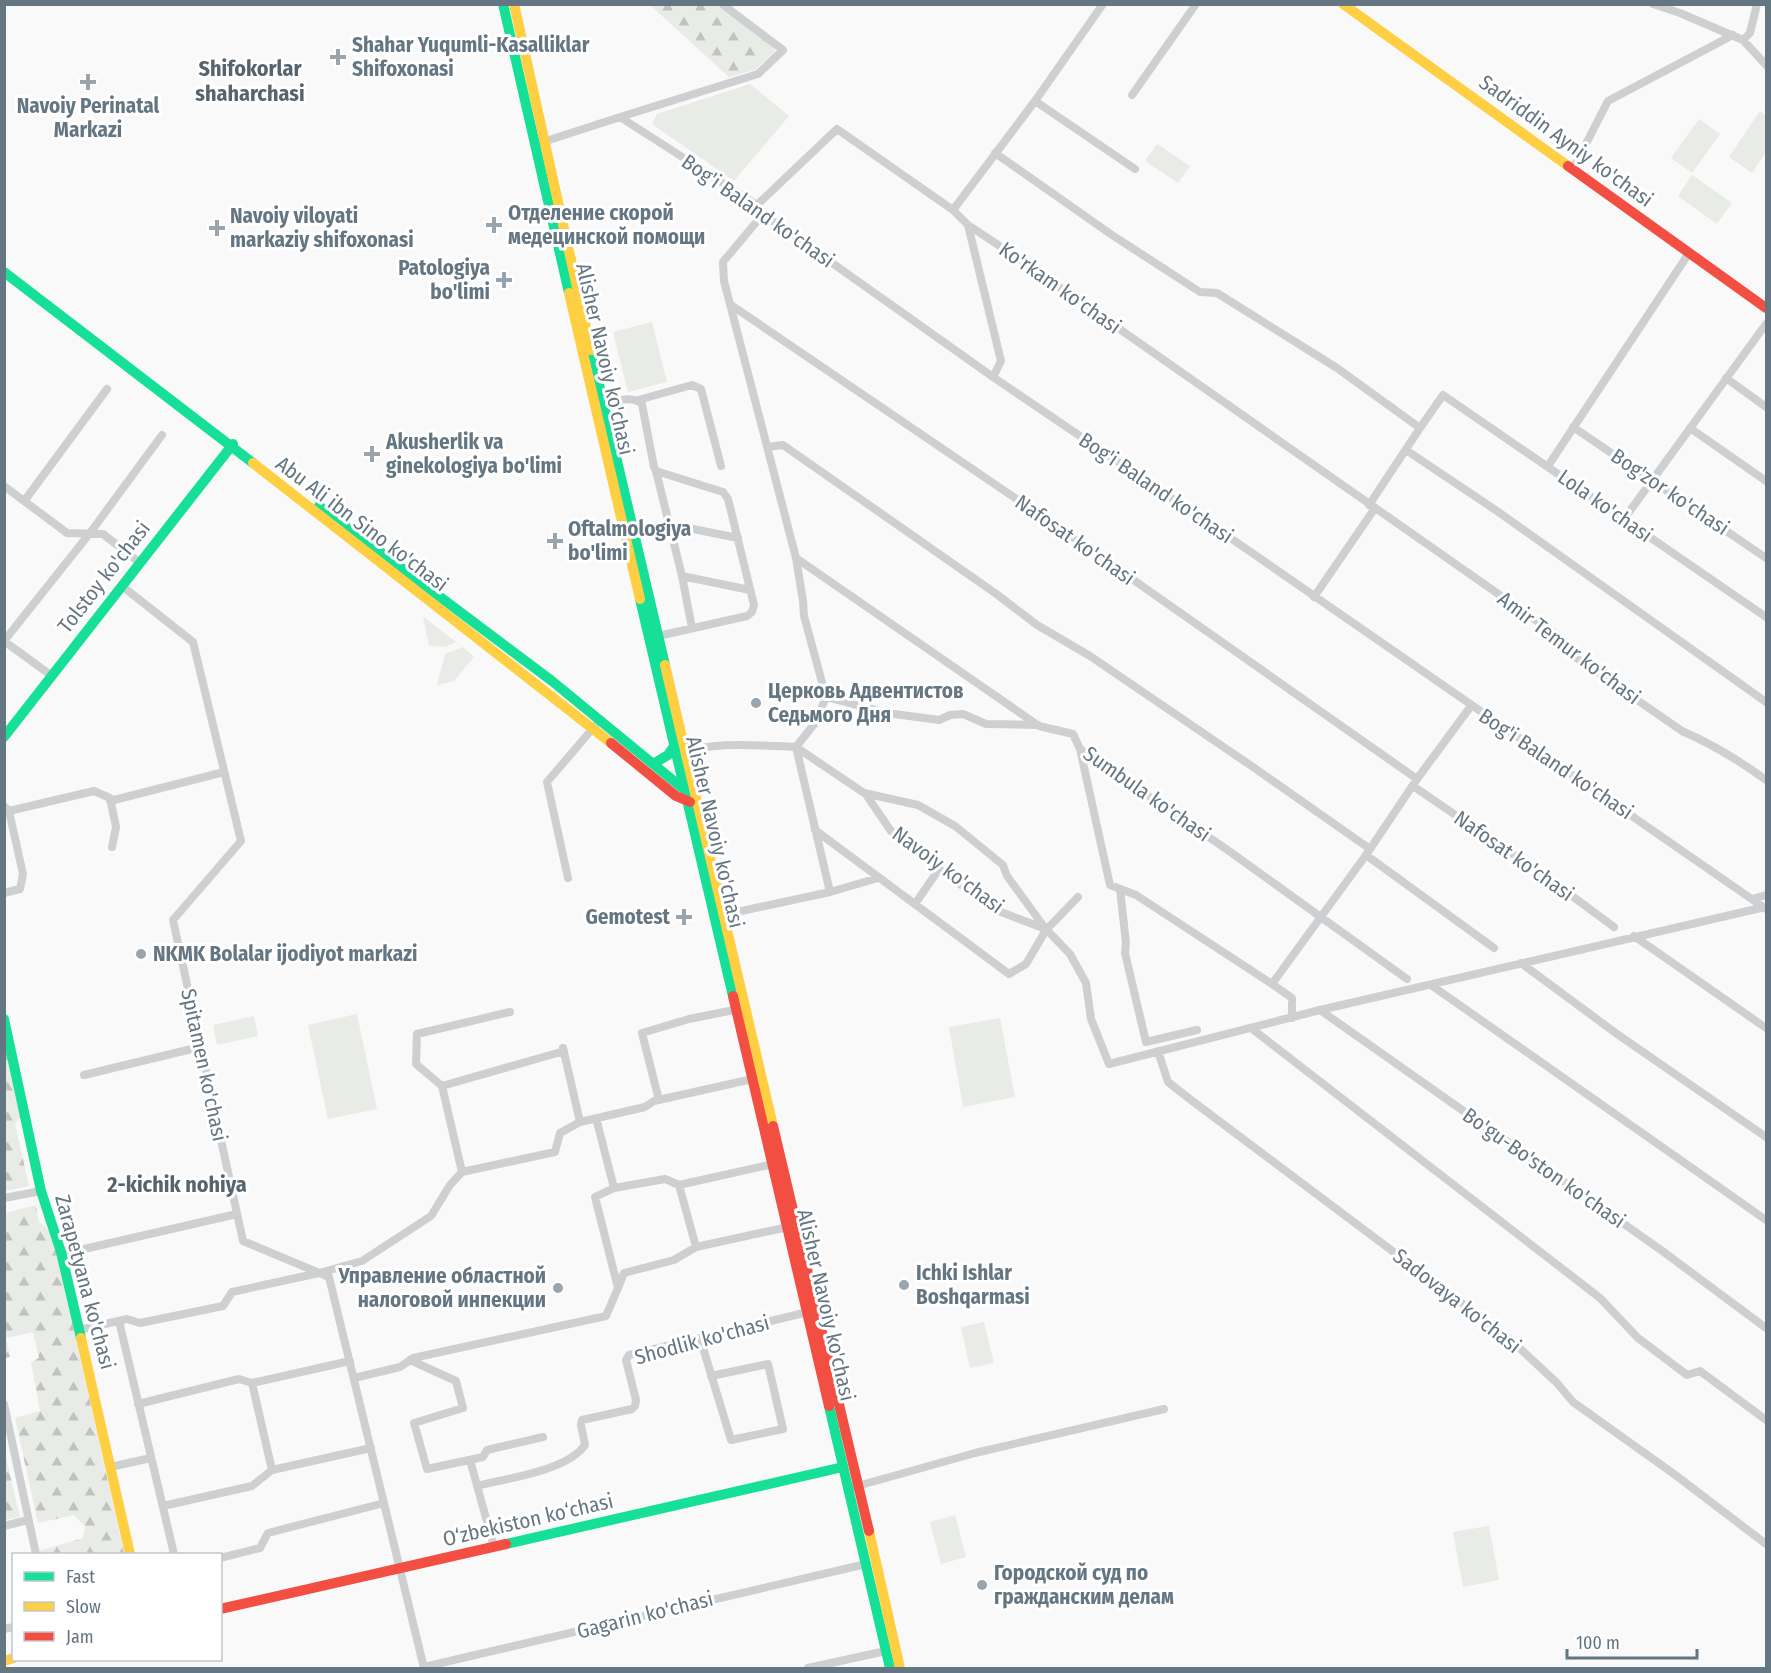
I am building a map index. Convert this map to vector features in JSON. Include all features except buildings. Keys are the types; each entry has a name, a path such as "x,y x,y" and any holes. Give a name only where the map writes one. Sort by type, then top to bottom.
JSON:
{"street":[{"name":"Alisher Navoiy ko'chasi","path":"503,4 540,143 654,637 678,751 723,915 740,1008"},
{"name":"Alisher Navoiy ko'chasi","path":"514,4 540,143"},
{"path":"540,143 758,74 783,50 722,4"},
{"path":"953,210 1035,101 1103,4"},
{"path":"1132,94 1196,4"},
{"path":"1653,4 1743,40 1767,65"},
{"path":"1743,40 1750,33 1757,4"},
{"name":"Sadriddin Ayniy ko'chasi","path":"1351,7 1767,308"},
{"path":"1573,169 1608,101 1732,35"},
{"path":"1035,101 1135,169"},
{"name":"Bog'i Baland ko'chasi","path":"620,117 757,205 763,214 993,377 1766,908"},
{"name":"Ko'rkam ko'chasi","path":"757,205 837,129 953,210 968,225 1372,507"},
{"path":"995,153 1112,236 1200,292 1217,293 1337,368 1420,428 1314,597"},
{"path":"763,214 723,262 724,281 796,558 804,616 826,697 815,723 796,747"},
{"path":"968,225 1001,361 993,377"},
{"path":"1548,466 1689,253"},
{"name":"Abu Ali ibn Sino ko'chasi","path":"4,263 232,445"},
{"name":"Abu Ali ibn Sino ko'chasi","path":"4,272 232,445 552,681 676,796 691,797"},
{"name":"Nafosat ko'chasi","path":"730,305 1068,534 1614,927"},
{"path":"1624,519 1767,324"},
{"path":"1726,378 1767,407"},
{"path":"600,405 638,400 692,385 700,389 721,466"},
{"path":"25,500 107,389"},
{"name":"Lola ko'chasi","path":"1420,428 1443,395 1767,617"},
{"path":"638,400 642,404 654,467 682,576 692,628"},
{"name":"Bog'zor ko'chasi","path":"1573,427 1767,558"},
{"path":"1690,428 1767,482"},
{"path":"52,676 4,641 90,533 162,435"},
{"name":"Tolstoy ko'chasi","path":"4,736 232,445"},
{"path":"767,447 783,446 995,593 1036,625 1099,662 1253,767 1494,948"},
{"path":"1406,450 1497,511 1767,702"},
{"path":"654,637 747,615 752,612 753,605 729,499 723,492 656,471"},
{"path":"4,486 67,533 103,534 140,563"},
{"name":"Amir Temur ko'chasi","path":"1372,507 1557,635 1559,646 1569,653 1682,731 1740,761 1767,780"},
{"path":"668,524 738,538"},
{"name":"Sumbula ko'chasi","path":"796,558 1039,726 1073,734 1080,749 1407,979"},
{"path":"682,576 750,590"},
{"name":"Spitamen ko'chasi","path":"122,586 193,642 241,841 172,920 243,1241 320,1273"},
{"path":"826,697 887,714 939,720 950,715 963,714 986,724 1039,726"},
{"path":"1272,984 1471,706"},
{"path":"568,878 547,782 597,724"},
{"name":"Abu Ali ibn Sino ko'chasi","path":"597,724 652,764 691,797"},
{"path":"796,747 830,892"},
{"path":"652,764 667,758 673,752 696,748 796,747 864,793 918,805 955,826 1003,865 1007,876 1046,929 1070,954 1086,983 1091,1020 1109,1064 1320,1010 1634,936 1766,908"},
{"path":"1080,749 1110,885 1136,895 1292,998 1292,1018"},
{"path":"4,893 20,889 23,874 7,809 94,791 110,800 224,772"},
{"name":"Navoiy ko'chasi","path":"864,793 891,831 939,869 996,910 1046,929"},
{"name":"Alisher Navoiy ko'chasi","path":"691,797 854,1487 900,1668"},
{"path":"110,800 116,827 112,847"},
{"path":"815,830 1009,974 1026,964 1046,929 1078,897"},
{"path":"915,904 939,869"},
{"path":"723,915 830,892 878,878"},
{"path":"1120,889 1125,952 1146,1042 1197,1030"},
{"path":"1752,899 1767,895"},
{"path":"1634,936 1767,1028"},
{"path":"1521,963 1617,1034 1767,1137"},
{"path":"1431,985 1767,1220"},
{"path":"659,1100 642,1033 689,1019 740,1008"},
{"name":"Bo'gu-Bo'ston ko'chasi","path":"1320,1010 1767,1328"},
{"path":"462,1172 441,1086 416,1064 417,1034 510,1012"},
{"name":"Zarapetyana ko'chasi","path":"4,1019 41,1191 61,1252 130,1553"},
{"path":"1251,1028 1600,1298 1638,1338 1688,1375 1700,1371 1767,1420"},
{"path":"84,1075 200,1047"},
{"path":"441,1086 563,1049 580,1122"},
{"name":"Sadovaya ko'chasi","path":"1158,1051 1168,1082 1511,1340 1557,1383 1573,1402 1767,1544"},
{"name":"Alisher Navoiy ko'chasi","path":"757,1078 773,1164 843,1467 854,1487 866,1564 890,1668"},
{"path":"79,1330 127,1319 140,1323 223,1306 232,1292 320,1273 362,1261 431,1216 450,1185 462,1172 555,1152 560,1133 580,1122 645,1107 659,1100 757,1078"},
{"path":"596,1118 614,1188"},
{"path":"618,1288 595,1197 614,1188 665,1179 680,1185 773,1164"},
{"path":"680,1185 696,1247"},
{"path":"4,1198 41,1191"},
{"path":"61,1252 75,1248 84,1249 237,1214"},
{"path":"354,1378 400,1367 410,1360 606,1316 624,1273 674,1260 696,1247 788,1227"},
{"path":"320,1273 329,1277 424,1668"},
{"name":"Shodlik ko'chasi","path":"477,1486 557,1466 580,1451 585,1445 582,1420 632,1409 636,1400 626,1360 629,1355 808,1312"},
{"path":"119,1321 174,1553"},
{"path":"700,1338 711,1376"},
{"path":"410,1360 456,1381 464,1408 414,1423 428,1469 483,1457 487,1450 543,1437"},
{"path":"138,1404 239,1379 252,1383 350,1361"},
{"name":"Shodlik ko'chasi","path":"768,1364 783,1429 731,1440 711,1376 768,1364"},
{"path":"252,1383 272,1470"},
{"path":"4,1404 36,1553"},
{"path":"854,1487 975,1453 1164,1409"},
{"path":"163,1506 252,1486 272,1470 371,1448"},
{"path":"110,1467 151,1458"},
{"path":"470,1460 494,1547"},
{"name":"O‘zbekiston ko‘chasi","path":"222,1609 843,1467"},
{"path":"222,1558 260,1548 268,1533 384,1503"},
{"path":"4,1526 28,1520"},
{"name":"Gagarin ko'chasi","path":"424,1668 866,1564"},
{"path":"807,1668 886,1651"}],"green space":[{"path":"650,5 716,5 772,46 775,51 755,70 729,77"},
{"path":"750,84 789,116 734,181 652,124 657,114"},
{"path":"1760,111 1766,116 1766,152 1752,173 1729,157"},
{"path":"1699,119 1720,134 1692,173 1671,158"},
{"path":"1157,144 1190,166 1178,183 1145,161"},
{"path":"1692,175 1732,203 1717,224 1678,196"},
{"path":"652,322 667,382 628,392 613,332"},
{"path":"423,617 456,642 445,647 429,646"},
{"path":"463,647 474,657 454,681 437,685 445,654"},
{"path":"357,1014 377,1109 328,1119 308,1025"},
{"path":"254,1016 258,1036 217,1045 213,1025"},
{"path":"1000,1018 1015,1097 963,1107 949,1027"},
{"path":"4,1031 24,1114 15,1123 29,1186 5,1191"},
{"path":"36,1205 39,1222 52,1232 124,1553 40,1553 39,1551 83,1538 85,1527 74,1515 38,1523 15,1418 40,1411 31,1362 39,1358 33,1332 6,1338 10,1357 5,1358 5,1213"},
{"path":"984,1322 994,1363 970,1368 961,1327"},
{"path":"5,1453 20,1517 4,1520"},
{"path":"955,1515 966,1557 941,1564 930,1522"},
{"path":"1489,1526 1499,1580 1463,1587 1453,1532"}],"traffic: fast":[{"path":"503,4 569,293"},
{"path":"4,272 253,463"},
{"path":"591,350 665,665"},
{"path":"4,737 233,444"},
{"path":"319,506 552,681 686,791"},
{"path":"640,599 733,996"},
{"path":"653,764 668,755 674,746"},
{"path":"4,1019 41,1191 61,1252 81,1338"},
{"path":"829,1406 890,1668"},
{"path":"506,1544 843,1467"}],"traffic: slow":[{"path":"514,4 591,350"},
{"path":"1343,4 1568,166"},
{"path":"569,293 640,599"},
{"path":"253,463 611,743"},
{"path":"665,665 773,1126"},
{"path":"81,1338 130,1553"},
{"path":"869,1531 900,1668"},
{"path":"4,1661 12,1659"}],"traffic: jam":[{"path":"1568,166 1766,308"},
{"path":"611,743 676,796 690,802"},
{"path":"733,996 829,1406"},
{"path":"773,1126 869,1531"},
{"path":"222,1609 506,1544"}],"place":[{"name":"Shahar Yuqumli-Kasalliklar Shifoxonasi","path":"338,57"},
{"name":"Navoiy Perinatal Markazi","path":"88,82"},
{"name":"Отделение скорой медецинской помощи","path":"494,225"},
{"name":"Navoiy viloyati markaziy shifoxonasi","path":"217,228"},
{"name":"Patologiya bo'limi","path":"504,280"},
{"name":"Akusherlik va ginekologiya bo'limi","path":"372,454"},
{"name":"Oftalmologiya bo'limi","path":"555,541"},
{"name":"Церковь Адвентистов Седьмого Дня","path":"756,703"},
{"name":"Gemotest","path":"684,917"},
{"name":"NKMK Bolalar ijodiyot markazi","path":"141,954"},
{"name":"Ichki Ishlar Boshqarmasi","path":"904,1285"},
{"name":"Управление областной налоговой инпекции","path":"558,1288"},
{"name":"Городской суд по гражданским делам","path":"982,1585"}],"district":[{"name":"Shifokorlar shaharchasi","path":"250,80"},
{"name":"2-kichik nohiya","path":"177,1184"}]}
